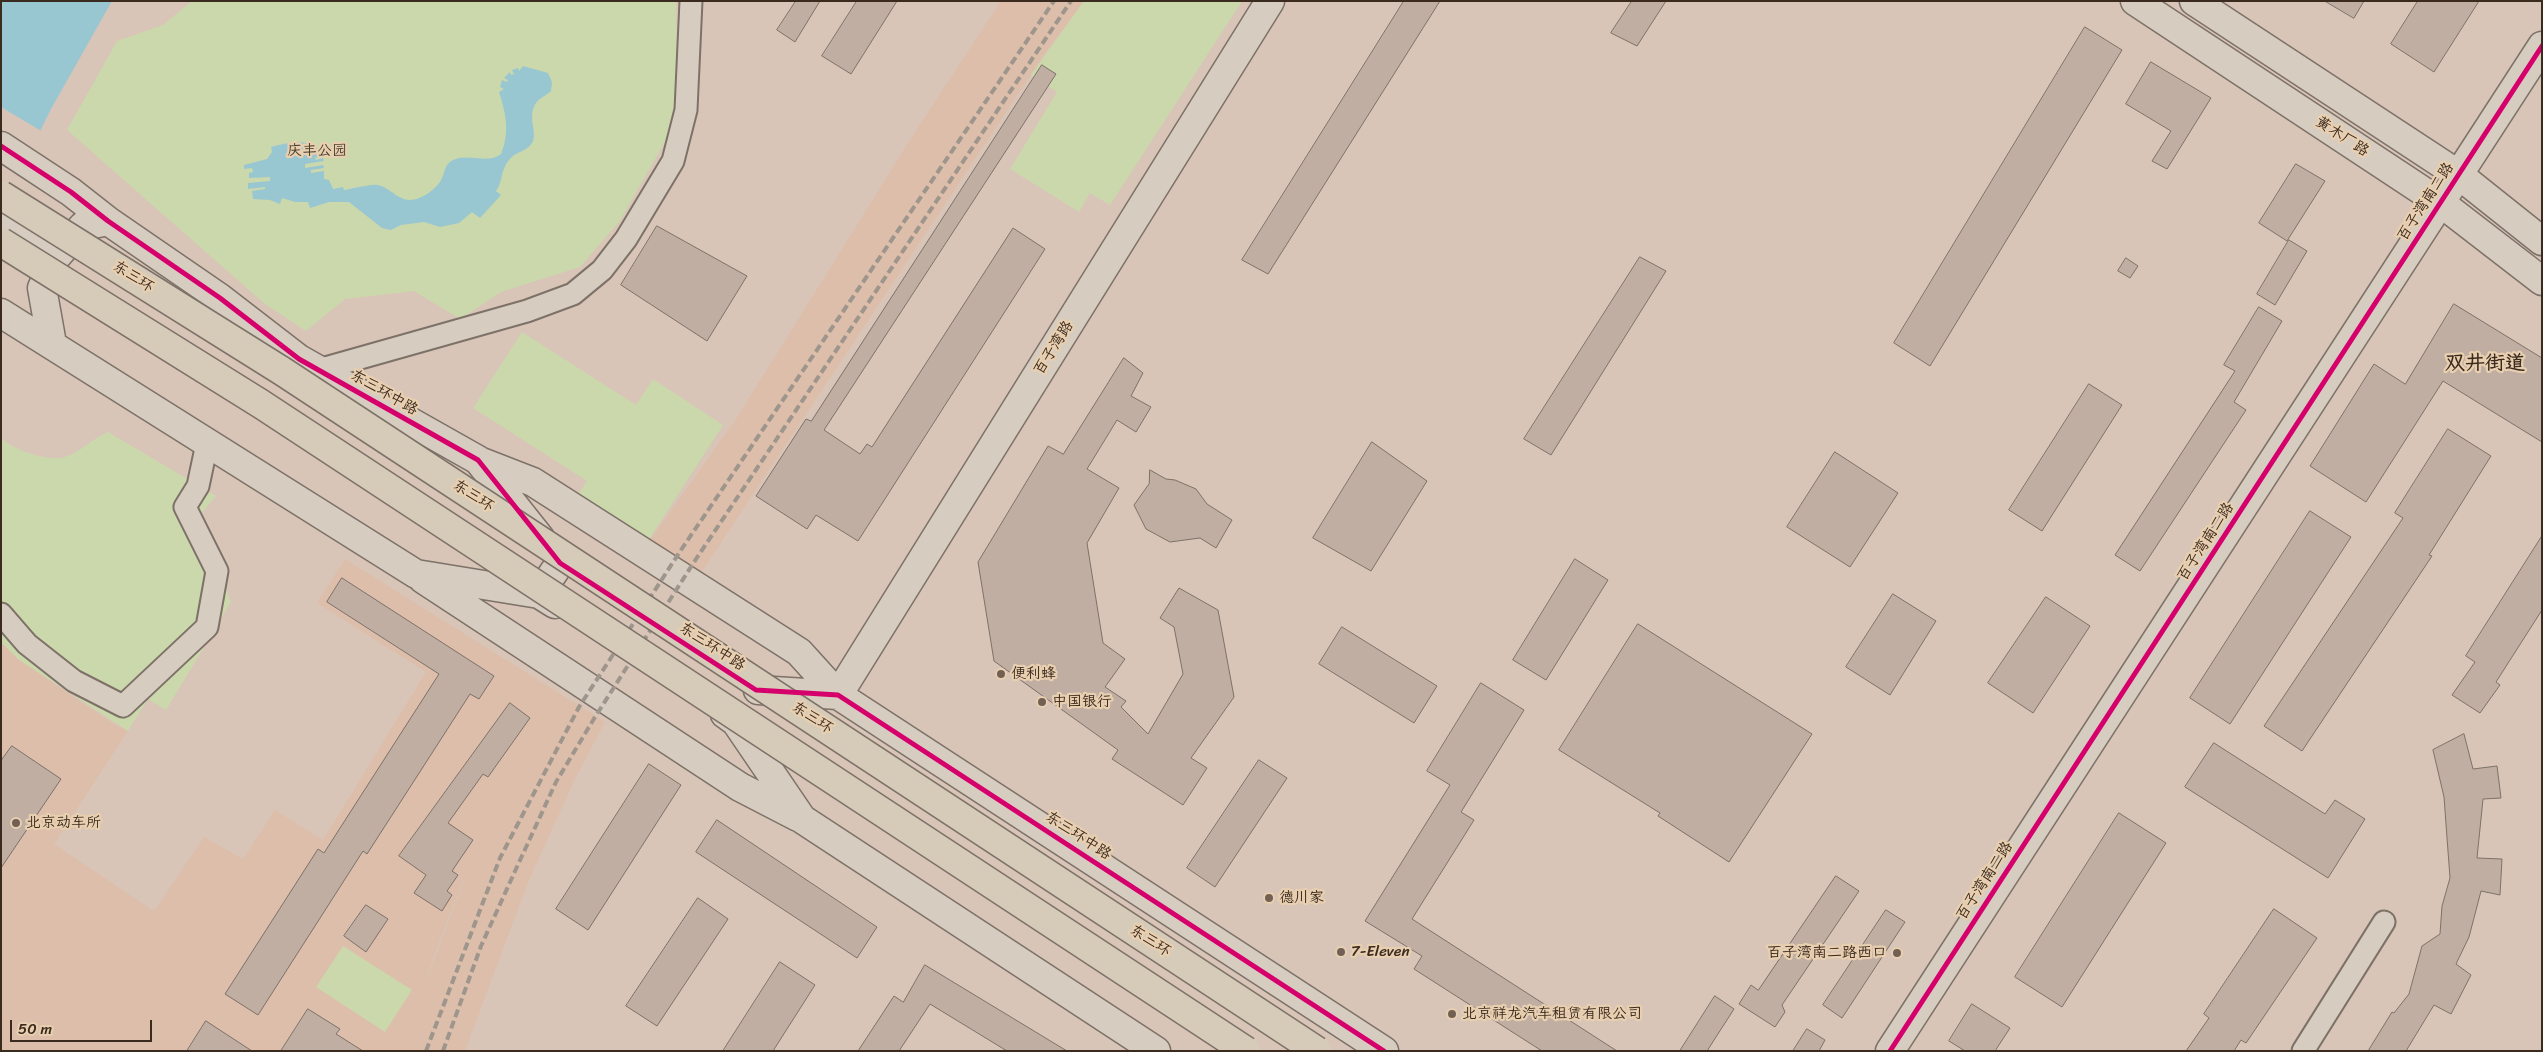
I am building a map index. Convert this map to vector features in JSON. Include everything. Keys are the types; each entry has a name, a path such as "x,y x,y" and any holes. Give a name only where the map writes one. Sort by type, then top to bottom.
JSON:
{"highway":[{"name":"东三环","path":"1,195 282,371 1317,1051"},
{"path":"1,242 261,404 1246,1051"}],"street":[{"path":"318,370 527,311 573,294 602,270 626,239 673,161 686,110 691,1"},
{"name":"百子湾路","path":"838,695 1270,1"},
{"name":"黄木厂路","path":"2135,1 2441,203 2542,281"},
{"path":"2194,1 2459,175 2542,241"},
{"name":"百子湾南二路","path":"1890,1051 2542,46"},
{"name":"东三环中路","path":"1,146 71,192 108,222 220,298 299,358 478,460 533,482 799,652 838,695 1384,1051"},
{"path":"1,222 47,251"},
{"path":"52,344 42,288 47,251 83,226 108,222"},
{"path":"1,313 416,574 740,787 802,819 1156,1051"},
{"path":"1,614 27,644 74,681 123,706 207,626 217,571 185,507 198,486 205,453"},
{"name":"东三环中路","path":"478,460 560,563 756,690 838,695"},
{"path":"540,594 560,563"},
{"path":"416,574 540,594 736,722 802,819"},
{"path":"736,722 756,690"},
{"path":"2303,1051 2384,922"}],"shaded area":[{"path":"1001,1 1084,1 1045,53 687,594 636,560 736,419 913,135"},
{"path":"345,559 605,722 575,779 529,880 465,1051 1,1051 1,642 18,659 112,723 128,731 54,844 154,911 204,837 243,859 275,810 323,840 426,672 317,603","holes":["464,880 419,1001 437,948"]}],"green space":[{"name":"庆丰公园","path":"192,1 676,1 677,92 666,140 619,222 580,267 501,292 460,319 414,291 345,299 306,331 265,304 67,130 117,41 163,25"},
{"path":"1084,1 1242,1 1110,205 1090,193 1079,212 1010,169 1057,92 1031,75"},
{"path":"522,332 636,405 653,379 723,425 648,541 578,495 587,481 473,408"},
{"path":"108,432 216,496 199,516 231,602 166,710 148,699 128,731 18,659 1,642 1,437 13,446 31,454 58,458 71,455"},
{"path":"343,946 412,990 385,1032 316,987"}],"water":[{"path":"1,1 112,1 51,109 1,211"},
{"path":"523,66 548,73 552,82 551,91 537,101 533,108 534,137 531,145 512,157 506,164 496,191 501,195 480,218 472,212 459,223 440,227 424,222 401,225 391,230 382,228 349,202 329,202 310,208 308,202 295,202 282,198 280,204 270,200 253,199 252,191 265,189 265,187 248,189 248,183 270,181 270,177 249,178 249,173 253,172 252,168 244,169 244,165 267,159 272,152 271,147 299,142 312,145 323,155 315,158 316,160 323,158 324,161 305,164 305,168 323,165 324,168 311,170 311,173 324,171 324,179 329,180 333,189 343,187 344,190 377,185 407,200 422,197 438,185 447,166 452,161 461,158 485,159 501,154 506,131 504,108 499,92 504,89 500,87 502,80 507,82 508,80 504,78 510,72 511,75 514,74 512,70 518,68 519,71"}],"pier":[{"path":"1,107 43,132 1,214"}],"building":[{"path":"796,1 820,1 795,42 777,30"},
{"path":"857,1 897,1 851,74 822,56"},
{"path":"1404,1 1440,1 1268,274 1242,260"},
{"path":"1632,1 1666,1 1637,46 1611,33"},
{"path":"2325,1 2364,1 2354,18"},
{"path":"2418,1 2479,1 2434,72 2391,44"},
{"path":"2085,27 2122,50 1930,366 1894,343"},
{"path":"2151,62 2211,98 2167,169 2152,161 2171,131 2126,104"},
{"path":"1042,65 1056,74 824,430 860,454 867,444 872,447 1013,228 1045,249 858,541 816,515 807,529 756,496 806,419 811,421"},
{"path":"2296,164 2325,181 2287,241 2259,223"},
{"path":"657,226 747,276 707,341 621,285"},
{"path":"2289,240 2307,251 2275,305 2257,294"},
{"path":"1640,257 1666,271 1551,455 1524,439"},
{"path":"2126,258 2138,266 2130,278 2118,271"},
{"path":"2454,304 2542,358 2542,442 2443,381 2366,502 2310,466 2374,364 2405,384"},
{"path":"2259,307 2282,321 2234,402 2246,410 2140,571 2115,555 2235,371 2224,365"},
{"path":"1124,358 1143,373 1131,396 1151,407 1136,432 1117,420 1087,469 1119,488 1087,543 1103,643 1125,659 1105,687 1126,701 1121,707 1148,734 1183,674 1174,627 1160,618 1179,588 1218,610 1234,697 1191,758 1207,768 1183,805 1112,759 1118,750 994,661 978,562 1048,446 1063,454"},
{"path":"2089,384 2122,405 2042,531 2009,510"},
{"path":"2448,429 2491,456 2429,555 2432,556 2302,751 2264,726 2403,518 2395,513"},
{"path":"1372,442 1427,481 1371,571 1313,538"},
{"path":"1835,452 1898,493 1850,567 1787,527"},
{"path":"1150,470 1166,479 1175,480 1196,489 1207,504 1232,520 1216,548 1200,538 1170,542 1146,529 1134,505 1149,484"},
{"path":"2310,511 2351,537 2230,724 2190,698"},
{"path":"2542,536 2542,610 2496,682 2500,685 2480,713 2452,695 2475,662 2466,656"},
{"path":"1575,559 1608,580 1546,680 1513,660"},
{"path":"342,578 494,676 479,699 470,694 367,854 363,851 258,1015 225,994 318,849 324,853 439,674 327,602"},
{"path":"1893,594 1936,621 1890,695 1846,667"},
{"path":"2046,597 2090,626 2033,713 1988,683"},
{"path":"1638,624 1812,734 1729,862 1658,816 1660,813 1559,750"},
{"path":"1342,627 1437,686 1414,723 1319,664"},
{"path":"1481,683 1524,710 1461,812 1474,820 1412,919 1617,1051 1542,1051 1414,969 1422,956 1365,921 1450,785 1427,771"},
{"path":"510,703 530,718 488,777 483,774 448,823 473,840 452,871 458,875 447,891 452,895 442,911 414,893 426,875 399,856"},
{"path":"2464,734 2473,769 2497,766 2501,798 2483,799 2477,858 2502,859 2500,895 2481,891 2469,937 2456,964 2471,975 2451,1014 2434,1005 2406,1051 2368,1051 2392,1012 2394,1013 2409,994 2422,946 2440,934 2442,906 2450,878 2444,797 2433,750"},
{"path":"2214,743 2325,814 2335,800 2365,819 2328,878 2185,787"},
{"name":"北京动车所","path":"12,746 61,779 1,868 1,761"},
{"path":"1259,760 1287,778 1215,887 1187,868"},
{"path":"649,764 681,785 588,930 556,909"},
{"path":"2119,813 2166,843 2062,1007 2015,977"},
{"path":"717,820 877,927 857,958 696,852"},
{"path":"1836,876 1859,891 1782,1005 1785,1012 1775,1027 1739,1004 1751,985 1758,990"},
{"path":"698,898 728,919 657,1026 626,1006"},
{"path":"366,905 388,919 366,952 344,936"},
{"path":"2274,909 2317,938 2246,1043 2241,1040 2234,1051 2186,1051 2209,1018 2204,1014"},
{"path":"1886,910 1905,922 1842,1018 1823,1005"},
{"path":"780,962 815,985 773,1051 723,1051"},
{"path":"925,965 1067,1051 1007,1051 930,1004 899,1051 858,1051 894,996 903,1002"},
{"path":"1715,996 1734,1009 1707,1051 1680,1051"},
{"path":"1972,1004 2010,1028 1995,1051 1965,1051 1949,1041"},
{"path":"308,1009 340,1029 336,1034 363,1051 281,1051"},
{"path":"206,1021 252,1051 187,1051"},
{"path":"1807,1029 1825,1040 1819,1051 1793,1051"}],"railway":[{"path":"426,1051 500,858 579,707 681,550 1054,1"},
{"path":"443,1051 481,946 556,782 595,717 696,559 1071,1"}],"cycle path":[{"path":"1890,1051 2542,46"},
{"path":"1,146 71,192 108,221 220,298 299,359 478,460 560,563 756,690 838,695 1384,1051"}],"place":[{"name":"便利蜂","path":"1001,674"},
{"name":"中国银行","path":"1042,702"},
{"name":"北京动车所","path":"16,823"},
{"name":"德川家","path":"1269,898"},
{"name":"7-Eleven","path":"1341,952"},
{"name":"百子湾南二路西口","path":"1897,953"},
{"name":"北京祥龙汽车租赁有限公司","path":"1452,1014"}],"district":[{"name":"双井街道","path":"2485,364"}]}
